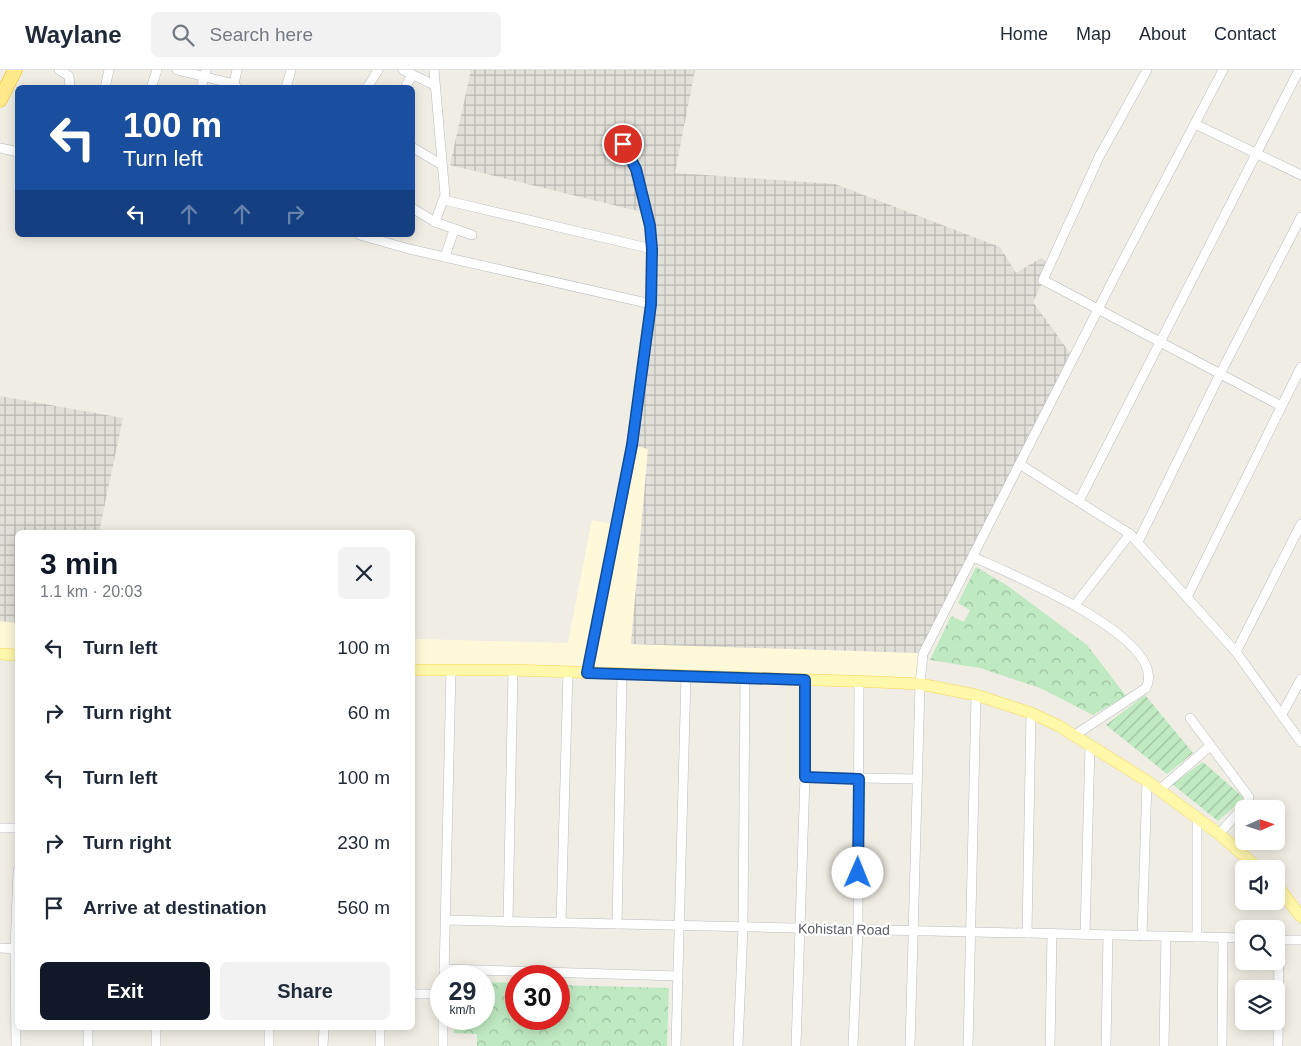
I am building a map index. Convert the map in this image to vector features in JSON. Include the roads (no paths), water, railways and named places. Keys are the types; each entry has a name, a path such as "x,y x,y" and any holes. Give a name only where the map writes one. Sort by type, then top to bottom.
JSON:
{"highway":[{"path":"0,100 15,70"}],"main road":[{"path":"0,654 15,655"},
{"path":"415,670 513,670 859,681 920,684 976,696 1032,713 1075,735 1147,781 1158,792 1219,834 1249,860"},
{"path":"1285,896 1301,917"}],"street":[{"path":"59,70 69,76 70,85"},
{"path":"106,85 109,70"},
{"path":"152,85 157,70"},
{"path":"178,70 205,74 232,85"},
{"path":"235,85 237,70"},
{"path":"287,85 291,70"},
{"path":"369,85 378,70"},
{"path":"403,70 434,85"},
{"path":"434,70 444,200 435,222"},
{"path":"1147,70 1099,157 1043,280 1158,343 1281,406"},
{"path":"910,1046 920,684 923,654 1098,311 1224,70"},
{"path":"1079,501 1299,70"},
{"path":"407,85 412,75"},
{"path":"1195,124 1301,175"},
{"path":"587,673 632,445 651,304 652,249 650,226 636,169 616,131"},
{"path":"0,148 15,151"},
{"path":"415,149 442,165"},
{"path":"444,200 652,249"},
{"path":"415,210 435,222 472,235"},
{"path":"1138,542 1220,374 1301,217"},
{"path":"445,257 454,230"},
{"path":"368,237 445,257 651,304"},
{"path":"1187,597 1301,367"},
{"path":"1021,465 1130,534 1236,652 1301,742"},
{"path":"1236,652 1301,524"},
{"path":"1075,605 1130,534"},
{"path":"973,557 1075,605 1123,636 1145,665 1149,682 1146,688 1075,735"},
{"path":"444,965 451,670"},
{"path":"508,921 513,670"},
{"path":"561,922 568,672"},
{"path":"617,924 622,674"},
{"path":"676,1046 686,676"},
{"path":"738,1046 743,926 745,678"},
{"path":"1282,714 1301,679"},
{"path":"796,1046 805,777 805,680"},
{"path":"853,1046 858,929 859,681"},
{"path":"968,1046 976,696"},
{"path":"1027,933 1032,713"},
{"path":"1190,718 1209,747 1249,797 1248,803 1219,834"},
{"path":"1085,934 1090,745"},
{"path":"1158,792 1209,747"},
{"path":"805,777 917,779"},
{"path":"1142,936 1147,781"},
{"path":"1196,818 1197,937"},
{"path":"0,828 15,828"},
{"name":"Kohistan Road","path":"445,920 1235,938"},
{"path":"1050,1046 1052,934"},
{"path":"1106,1046 1108,935"},
{"path":"1164,1046 1166,936"},
{"path":"1222,1046 1223,938"},
{"path":"1285,940 1301,940"},
{"path":"0,948 15,949"},
{"path":"1278,970 1278,1046"},
{"path":"495,974 678,976"},
{"path":"415,994 430,994"},
{"path":"16,1030 16,1046"},
{"path":"88,1030 88,1046"},
{"path":"156,1030 156,1046"},
{"path":"269,1030 269,1046"},
{"path":"323,1046 324,1030"},
{"path":"380,1030 380,1046"},
{"path":"443,1030 443,1046"}]}
